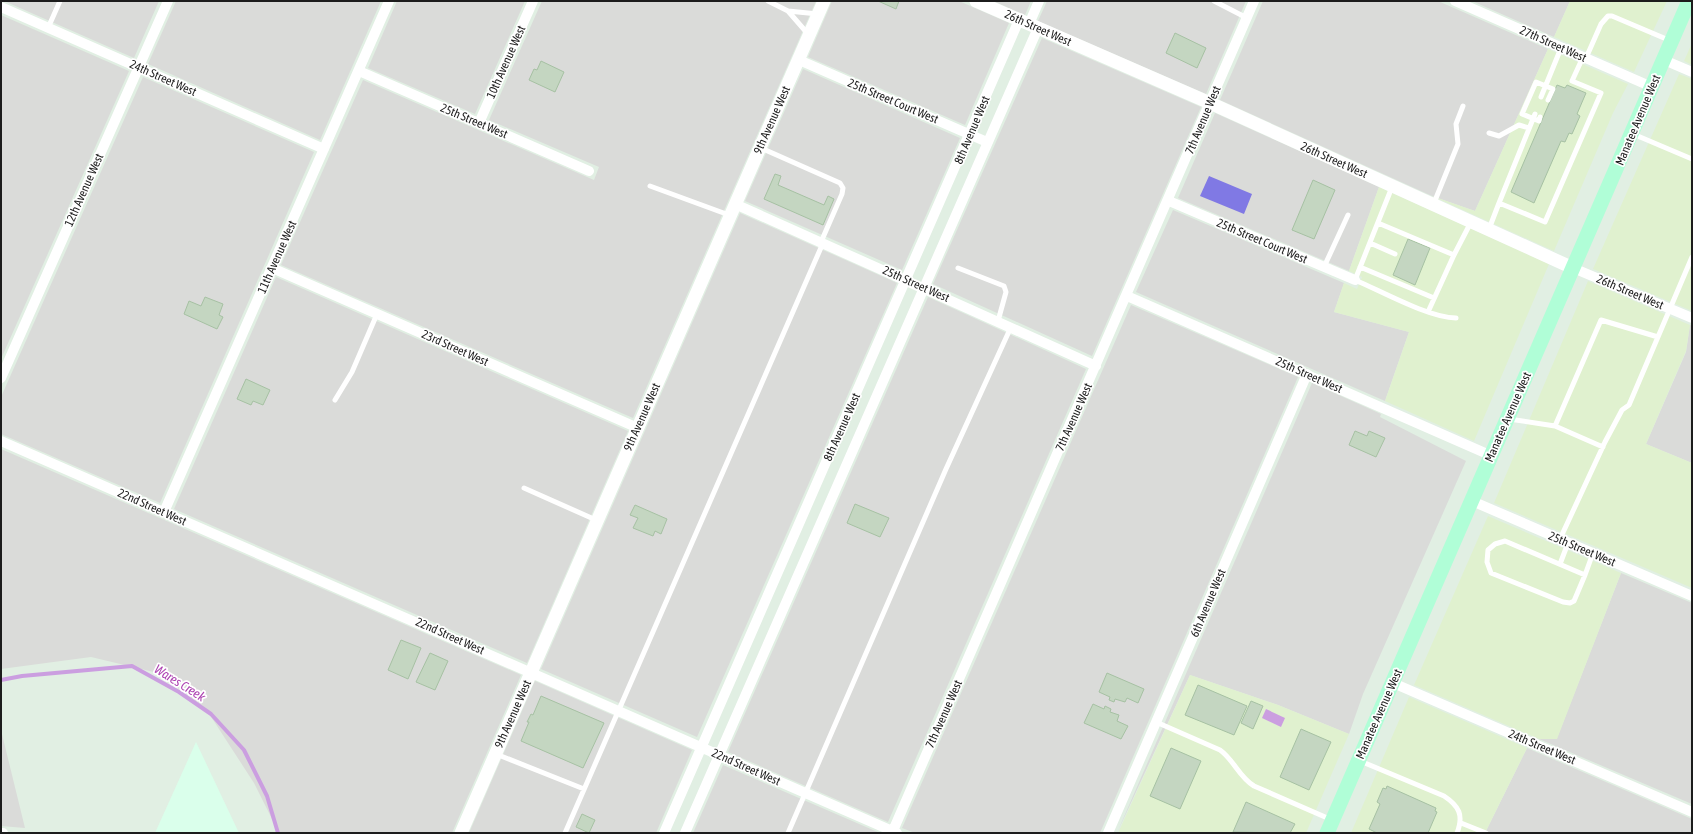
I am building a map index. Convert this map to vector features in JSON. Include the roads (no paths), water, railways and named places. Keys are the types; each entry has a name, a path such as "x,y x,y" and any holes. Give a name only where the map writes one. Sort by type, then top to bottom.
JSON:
{"main road":[{"name":"Manatee Avenue West","path":"1330,827 1689,1"}],"street":[{"name":"12th Avenue West","path":"1,378 168,1"},
{"name":"11th Avenue West","path":"164,512 389,1"},
{"name":"10th Avenue West","path":"479,123 533,1"},
{"name":"9th Avenue West","path":"461,833 824,1"},
{"name":"26th Street West","path":"976,1 1490,229 1573,268 1692,318"},
{"name":"8th Avenue West","path":"685,833 987,142 1029,24 1039,1"},
{"name":"7th Avenue West","path":"894,832 1254,1"},
{"name":"27th Street West","path":"1458,2 1652,87"},
{"name":"24th Street West","path":"1,7 324,149"},
{"name":"8th Avenue West","path":"664,833 970,134 1029,24"},
{"name":"25th Street Court West","path":"799,60 987,142"},
{"path":"1664,60 1692,72"},
{"name":"25th Street West","path":"359,71 589,171"},
{"name":"25th Street Court West","path":"1168,201 1355,280"},
{"name":"25th Street West","path":"733,210 822,242 1096,366"},
{"name":"23rd Street West","path":"272,268 638,428"},
{"name":"25th Street West","path":"1126,296 1492,456"},
{"name":"6th Avenue West","path":"1108,833 1307,374"},
{"name":"22nd Street West","path":"1,441 619,710 719,756 894,832"},
{"name":"25th Street West","path":"1472,501 1692,596"},
{"name":"24th Street West","path":"1393,683 1692,812"}],"lane":[{"path":"48,28 60,1"},
{"path":"768,1 788,11 818,14"},
{"path":"1214,1 1247,18"},
{"path":"788,11 809,36"},
{"path":"1499,203 1545,222 1601,93 1572,81 1601,24 1608,16 1612,16 1672,41"},
{"path":"1541,97 1561,48"},
{"path":"1540,117 1539,121 1534,116 1522,114 1536,82 1553,89 1548,100"},
{"path":"1433,204 1458,144 1456,124 1463,106"},
{"path":"1490,229 1534,116"},
{"path":"1489,133 1499,136 1519,125 1529,128"},
{"path":"1632,133 1692,159"},
{"path":"565,833 842,194 843,188 840,183 760,148"},
{"path":"650,186 733,210"},
{"path":"1393,186 1355,280 1428,312 1449,318 1456,318"},
{"path":"1324,267 1348,215"},
{"path":"1428,312 1454,255 1472,222"},
{"path":"1378,223 1454,255"},
{"path":"1370,243 1396,254"},
{"path":"1560,564 1564,541 1603,447 1622,410 1629,404 1692,257"},
{"path":"1360,267 1434,298"},
{"path":"958,268 1004,286 1006,292 998,321"},
{"path":"335,400 352,372 377,314"},
{"path":"1555,426 1602,320 1658,337"},
{"path":"788,833 883,618 946,469 1011,327"},
{"path":"1508,419 1555,426 1603,447"},
{"path":"524,488 597,520"},
{"path":"1585,575 1505,541 1495,544 1488,550 1487,562 1491,573 1563,602 1570,603 1574,601 1585,575 1593,554"},
{"path":"1156,722 1225,753 1246,781 1330,827"},
{"path":"496,754 584,789"},
{"path":"1359,760 1444,796 1453,802 1459,811 1461,823 1457,833"},
{"path":"1461,823 1486,833"}],"waterway":[{"name":"Wares Creek","path":"1,680 22,676 132,666 179,692 211,714 244,750 267,796 278,833"}]}
